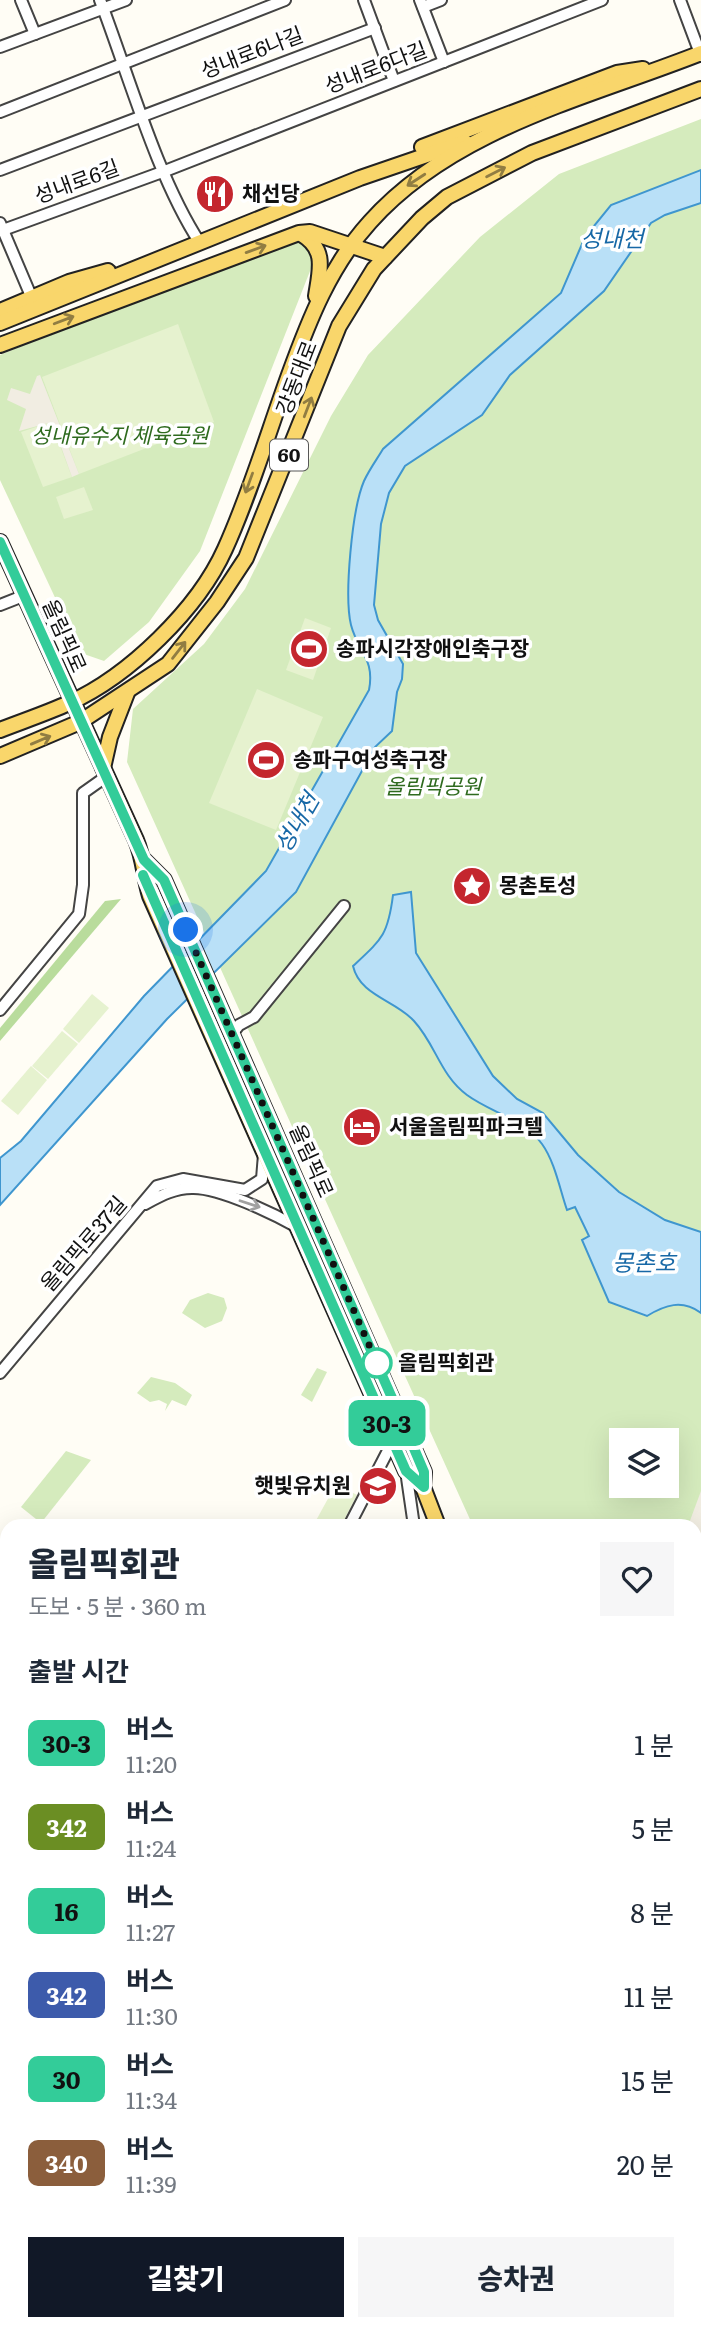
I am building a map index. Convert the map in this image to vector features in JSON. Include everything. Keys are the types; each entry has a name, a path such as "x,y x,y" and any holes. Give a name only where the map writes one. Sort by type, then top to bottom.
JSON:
{"main road":[{"name":"강동대로","path":"0,323 360,178 701,54"},
{"path":"244,225 305,191 603,78 669,66"},
{"name":"강동대로","path":"0,756 80,722 168,664 217,602 246,558 340,326 374,269 436,206 532,153 701,89"},
{"name":"강동대로","path":"0,730 71,703 116,675 163,635 200,591 225,551 313,307 340,262 369,223 402,189 489,133"},
{"path":"0,345 299,233 310,232 353,244 385,257"},
{"path":"299,233 317,246 321,254 313,307"},
{"path":"192,272 203,263 204,254 200,243"},
{"path":"0,311 69,282 147,262"},
{"name":"올림픽로","path":"0,542 144,860 164,880 231,1031 424,1472 424,1487 433,1519"},
{"path":"105,772 110,737 127,692"},
{"name":"올림픽로","path":"144,860 143,875 150,896 264,1154 394,1438 406,1471 424,1487"}],"street":[{"path":"21,0 35,34"},
{"path":"0,47 102,4 126,0"},
{"path":"0,112 285,0"},
{"path":"364,0 394,81"},
{"path":"441,0 421,3 444,62"},
{"name":"성내로6다길","path":"165,171 602,0"},
{"path":"680,0 701,54"},
{"path":"102,4 165,171 187,222 200,243"},
{"name":"성내로6나길","path":"144,115 375,28"},
{"name":"성내로6길","path":"0,170 144,115"},
{"name":"성내로6길","path":"2,226 165,171"},
{"path":"2,226 31,296"},
{"path":"0,605 23,596"},
{"path":"0,1010 79,914 83,885 83,793 105,772"},
{"path":"231,1031 254,1017 344,906"},
{"path":"140,1207 158,1186 184,1179 245,1190 254,1187 262,1179 264,1154"},
{"name":"올림픽로37길","path":"0,1373 140,1207 167,1192 194,1187 264,1209 299,1228"},
{"path":"353,1519 394,1438"},
{"path":"406,1471 413,1519"}],"green space":[{"name":"올림픽공원","path":"701,119 701,1519 470,1519 127,762 133,709 204,644 245,589 331,416 368,355 480,237 559,174"},
{"name":"성내유수지 체육공원","path":"298,242 310,248 312,266 200,551 149,622 104,661 81,653 0,480 0,355 121,305"},
{"path":"178,324 214,422 79,474 42,377"},
{"path":"51,422 72,477 43,487 21,432"},
{"path":"84,487 93,510 64,519 56,497"},
{"name":"송파시각장애인축구장","path":"305,618 331,628 313,680 286,670"},
{"name":"송파구여성축구장","path":"257,689 323,717 276,830 209,803"},
{"path":"121,899 0,1041 0,1028 105,901"},
{"path":"92,994 109,1008 79,1043 63,1029"},
{"path":"62,1031 78,1044 48,1079 32,1066"},
{"path":"31,1066 47,1080 18,1115 1,1101"},
{"path":"208,1293 224,1298 227,1308 222,1321 205,1328 182,1313 190,1300"},
{"path":"317,1368 327,1372 312,1402 301,1395"},
{"path":"151,1377 175,1383 192,1395 186,1406 172,1400 165,1411 167,1404 159,1400 150,1402 137,1393"},
{"path":"66,1451 91,1460 44,1519 36,1519 21,1507"},
{"path":"336,1484 357,1495 345,1519 317,1519"}],"shaded area":[{"path":"40,375 79,474 72,477 52,422 19,431 26,409 7,400 11,388 30,394 37,376"},
{"path":"701,1491 701,1519 691,1519"}],"water":[{"name":"성내천","path":"701,170 701,203 665,215 651,223 604,291 510,375 482,415 405,466 389,493 381,524 374,605 378,620 403,664 392,731 375,747 296,892 167,1019 0,1205 0,1158 21,1141 144,996 266,871 369,690 368,663 351,625 349,574 360,494 366,477 383,449 561,293 585,237 611,205"},
{"name":"몽촌호","path":"411,892 416,953 493,1076 517,1099 543,1113 578,1155 619,1192 665,1220 701,1232 701,1313 687,1306 674,1305 647,1316 609,1302 582,1240 589,1236 575,1207 567,1210 554,1168 542,1144 517,1122 476,1101 458,1087 414,1021 370,991 357,976 353,966 371,949 386,928 393,895"}],"bus line":[{"name":"30-3","path":"0,542 144,860 156,869 164,880 407,1432 424,1472 424,1487 406,1471 394,1438 264,1154 143,875"}],"place":[{"name":"채선당","path":"215,194"},
{"name":"송파시각장애인축구장","path":"309,649"},
{"name":"송파구여성축구장","path":"266,760"},
{"name":"몽촌토성","path":"472,886"},
{"name":"서울올림픽파크텔","path":"362,1127"},
{"name":"올림픽회관","path":"377,1363"},
{"name":"햇빛유치원","path":"378,1486"}],"route":[{"path":"186,930 377,1363"}]}
